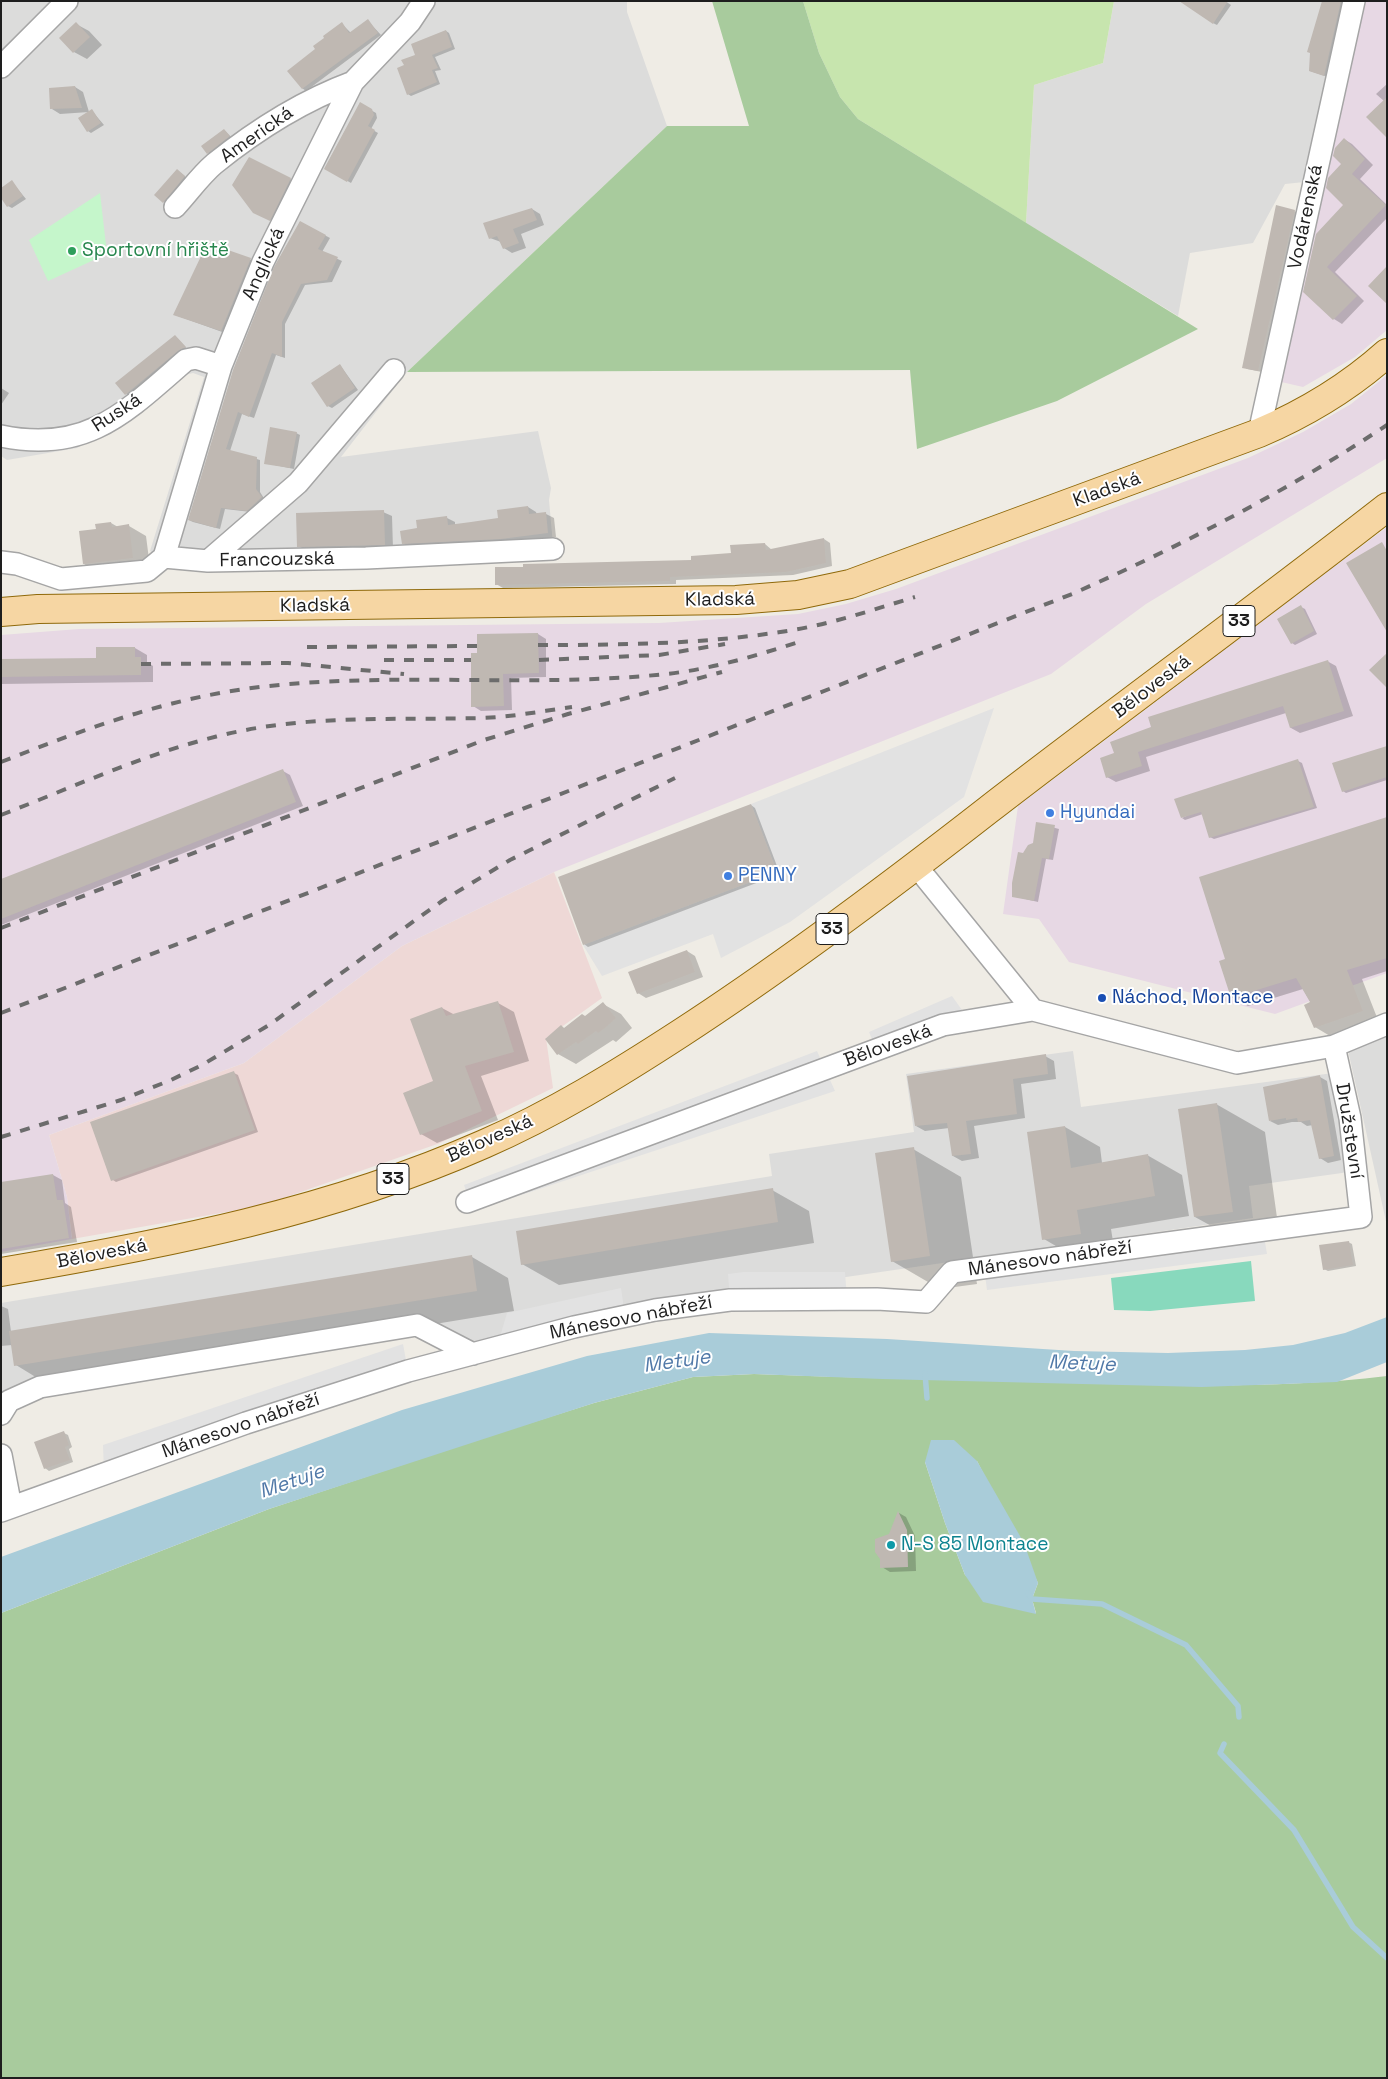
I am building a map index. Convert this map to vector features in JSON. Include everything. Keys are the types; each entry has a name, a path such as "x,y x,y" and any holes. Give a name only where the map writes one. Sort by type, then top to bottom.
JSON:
{"main road":[{"name":"Kladská","path":"1,612 38,609 736,600 798,595 850,584 890,570 1259,433 1314,406 1356,379 1387,353"},
{"name":"Běloveská","path":"1,1272 261,1221 353,1193 483,1144 569,1101 642,1058 748,990 917,868 989,810 1387,507"}],"street":[{"path":"1,67 67,1"},
{"name":"Anglická","path":"164,557 220,366 263,262 353,82 410,22 424,1"},
{"name":"Vodárenská","path":"1259,433 1354,1"},
{"name":"Americká","path":"175,207 212,165 285,113 329,91 353,82"},
{"name":"Ruská","path":"1,436 43,440 86,433 110,422 186,360 196,358 220,366"},
{"name":"Francouzská","path":"208,561 298,482 394,370"},
{"name":"Francouzská","path":"208,561 366,558 553,548"},
{"path":"1,562 17,564 60,578 147,571 164,557 208,561"},
{"path":"917,868 1033,1010"},
{"name":"Běloveská","path":"467,1202 943,1025 1033,1010 1238,1063 1334,1046 1387,1024"},
{"name":"Družstevní","path":"1334,1046 1350,1118 1361,1217"},
{"name":"Mánesovo nábřeží","path":"6,1509 246,1423 408,1371 574,1327 655,1310 730,1300 877,1299 926,1302 952,1272 1361,1217"},
{"path":"1,1414 9,1401 40,1387 417,1325 473,1354"},
{"path":"1,1455 6,1509"}],"shaded area":[{"path":"1,1 627,1 627,12 667,126 407,372 341,457 538,431 551,488 549,500 554,555 327,567 179,570 150,551 204,377 193,373 181,376 134,415 77,448 7,460 1,456"},
{"path":"1114,1 1366,1 1314,181 1285,184 1253,243 1190,253 1178,316 1026,223 1034,85 1103,63"},
{"path":"1366,1 1387,1 1387,330 1355,357 1303,387 1277,381 1314,181"},
{"path":"1387,375 1387,458 1146,604 1051,674 554,872 402,946 244,1063 49,1135 67,1197 72,1239 1,1252 1,635 79,629 659,623 798,614 846,604 896,589 1248,458 1303,432 1351,404"},
{"path":"1387,527 1387,973 1275,1014 1069,962 1039,919 1003,914 1018,806"},
{"path":"994,708 964,797 790,922 721,958 713,934 602,976 583,945 777,872 751,804"},
{"path":"554,872 602,998 546,1038 553,1088 440,1143 261,1206 72,1239 67,1197 49,1135 244,1063 402,946"},
{"path":"952,996 962,1010 874,1044 869,1032"},
{"path":"1387,1033 1387,1226 1348,1050"},
{"path":"817,1051 835,1091 473,1211 464,1185"},
{"path":"1073,1051 1081,1107 1333,1073 1349,1172 1249,1186 1253,1218 646,1306 484,1347 425,1321 409,1320 18,1384 1,1402 1,1303 772,1176 769,1154 914,1132 906,1074"},
{"path":"1263,1230 1267,1254 987,1290 984,1268"},
{"path":"743,1272 845,1272 847,1299 730,1300 728,1274"},
{"path":"621,1288 625,1316 497,1347 507,1313"},
{"path":"403,1344 408,1371 104,1473 103,1445"}],"green space":[{"path":"712,1 803,1 819,53 840,97 858,119 1198,329 1057,401 917,449 910,370 407,372 667,126 749,126"},
{"path":"803,1 1114,1 1103,63 1034,85 1026,223 858,119 840,97 819,53"},
{"path":"100,193 107,254 48,281 29,240"},
{"path":"1251,1261 1255,1301 1150,1311 1114,1310 1111,1278"},
{"path":"754,1374 1167,1385 1255,1385 1387,1376 1387,2078 1,2078 1,1613 269,1509 594,1403 693,1377","holes":["977,1461 1038,1583 1032,1599 1036,1613 965,1575 945,1523 925,1462"]}],"water":[{"name":"Metuje","path":"1387,1317 1387,1362 1337,1382 1202,1387 754,1374 693,1377 594,1403 269,1509 1,1613 1,1557 402,1410 587,1356 709,1333 887,1339 1074,1351 1168,1353 1245,1350 1293,1345 1345,1333"},
{"path":"931,1440 954,1440 977,1461 1024,1543 1038,1583 1032,1599 1036,1614 983,1602 965,1575 945,1523 925,1462"}],"building":[{"path":"1179,1 1228,1 1213,24"},
{"path":"1322,1 1341,1 1324,76 1309,71 1310,53 1307,52"},
{"path":"368,19 378,33 302,89 287,71 315,49 313,46 324,38 323,36 342,22 349,33"},
{"path":"76,22 90,37 73,53 59,38"},
{"path":"446,30 452,47 432,55 438,68 432,70 437,82 407,95 397,68 404,65 401,60 415,55 411,44"},
{"path":"75,86 82,108 50,109 49,88"},
{"path":"1387,97 1387,138 1366,117"},
{"path":"360,102 372,109 374,115 368,126 375,130 347,182 324,169"},
{"path":"92,109 101,123 87,132 78,118"},
{"path":"224,129 230,136 207,154 201,146"},
{"path":"1344,138 1365,159 1352,174 1386,205 1327,267 1357,296 1333,320 1303,292 1316,234 1343,205 1326,188 1328,178 1341,164 1333,156 1335,148"},
{"path":"249,157 291,178 270,221 253,213 232,185"},
{"path":"177,169 185,176 163,203 154,195"},
{"path":"12,180 23,196 7,207 1,198 1,188"},
{"path":"1276,205 1295,210 1258,371 1242,368"},
{"path":"532,208 537,220 513,229 519,243 503,249 497,236 489,239 483,223"},
{"path":"300,221 326,235 318,249 338,257 327,280 301,284 282,322 282,357 272,353 249,417 238,412 226,449 257,457 256,489 262,497 247,511 221,508 216,528 188,520 233,370 274,267"},
{"path":"228,250 251,258 221,331 173,315 203,252 215,258 217,255 224,258"},
{"path":"1387,266 1387,304 1368,286"},
{"path":"175,335 186,347 178,351 125,395 115,383"},
{"path":"340,364 355,388 327,407 311,383"},
{"path":"270,427 297,432 290,468 264,464"},
{"path":"528,506 529,514 546,512 548,533 501,539 402,544 400,531 417,528 416,520 447,516 448,525 498,518 497,510"},
{"path":"384,510 385,545 297,547 296,513"},
{"path":"111,522 112,527 129,524 133,558 83,564 79,531 96,529 95,524"},
{"path":"824,538 826,563 786,572 670,577 670,581 495,585 495,567 523,567 523,564 691,560 691,556 731,553 730,545 765,543 766,550"},
{"path":"1382,542 1387,551 1387,632 1346,563"},
{"path":"1301,605 1314,631 1291,644 1277,619"},
{"path":"538,633 539,673 503,674 504,706 471,707 471,653 477,653 477,634"},
{"path":"96,647 135,647 135,657 141,657 141,675 1,677 1,659 96,658"},
{"path":"1387,653 1387,688 1369,670"},
{"path":"1328,660 1344,711 1290,728 1283,706 1138,752 1142,766 1106,778 1100,758 1114,753 1110,742 1151,727 1148,717"},
{"path":"1387,746 1387,777 1342,792 1332,763"},
{"path":"1298,759 1314,807 1209,838 1201,812 1181,818 1174,799"},
{"path":"283,769 296,802 1,919 1,879"},
{"path":"751,804 777,872 583,945 558,877"},
{"path":"1387,817 1387,958 1347,970 1363,1011 1314,1028 1304,1005 1310,1002 1296,978 1231,998 1219,961 1225,959 1199,877"},
{"path":"1036,822 1055,825 1049,859 1042,858 1034,901 1012,897 1012,883 1018,852 1023,853 1028,845 1033,843"},
{"path":"687,950 695,972 637,994 628,972"},
{"path":"498,1001 514,1052 465,1066 482,1111 420,1135 403,1093 433,1081 410,1019 442,1007 446,1016"},
{"path":"603,1002 616,1018 598,1033 596,1031 578,1044 576,1042 557,1055 545,1039 561,1025 564,1028 582,1014 585,1016"},
{"path":"1046,1054 1048,1074 1013,1079 1017,1114 966,1121 971,1154 952,1156 947,1123 915,1126 907,1076"},
{"path":"234,1071 255,1130 111,1181 90,1122"},
{"path":"1320,1075 1334,1156 1319,1159 1310,1120 1298,1122 1297,1118 1286,1120 1286,1118 1269,1121 1263,1087"},
{"path":"1217,1103 1233,1212 1194,1217 1178,1109"},
{"path":"1065,1126 1071,1168 1148,1154 1155,1196 1077,1210 1081,1234 1042,1240 1027,1132"},
{"path":"914,1147 930,1256 891,1262 875,1153"},
{"path":"53,1174 57,1200 63,1200 69,1238 1,1249 1,1182"},
{"path":"773,1188 778,1222 521,1265 516,1231"},
{"path":"1349,1241 1353,1265 1323,1270 1319,1245"},
{"path":"472,1255 477,1291 14,1366 9,1331"},
{"path":"64,1431 69,1445 65,1447 70,1460 44,1469 34,1442"},
{"path":"898,1511 907,1530 908,1567 880,1568 880,1559 875,1552 875,1539 889,1534"}],"waterway":[{"path":"925,1373 927,1398"},
{"path":"1028,1593 1032,1599 1102,1604 1186,1645 1238,1706 1239,1717"},
{"path":"1224,1744 1220,1753 1294,1830 1353,1927 1387,1958"}],"railway":[{"path":"1,1013 1072,594 1153,557 1233,516 1311,472 1387,425"},
{"path":"538,645 666,643 761,635 824,624 915,597"},
{"path":"1,762 132,715 165,705 234,691 269,686 368,680 567,680 666,674 718,665 802,641"},
{"path":"539,660 659,655 725,644"},
{"path":"307,647 478,646"},
{"path":"384,660 471,660"},
{"path":"141,664 288,663 404,674"},
{"path":"1,928 484,740 568,714 722,672"},
{"path":"1,815 133,763 167,751 235,732 296,723 376,719 493,717 572,707"},
{"path":"1,1137 121,1100 202,1065 269,1025 442,901 510,860 675,778"}],"place":[{"name":"Sportovní hřiště","path":"72,251"},
{"name":"Hyundai","path":"1050,813"},
{"name":"PENNY","path":"728,876"},
{"name":"Náchod, Montace","path":"1102,998"},
{"name":"N-S 85 Montace","path":"891,1545"}]}
